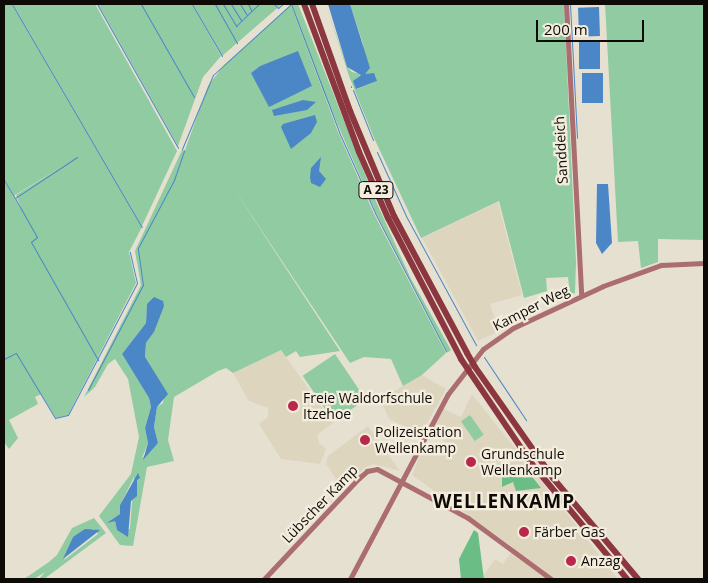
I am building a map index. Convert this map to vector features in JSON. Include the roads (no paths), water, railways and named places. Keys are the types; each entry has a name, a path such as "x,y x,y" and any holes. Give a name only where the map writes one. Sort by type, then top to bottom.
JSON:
{"highway":[{"name":"A 23","path":"304,4 359,152 388,218 461,359 538,471 627,579"},
{"name":"A 23","path":"312,4 350,111 394,216 467,354 553,478 638,579"}],"street":[{"name":"Sanddeich","path":"566,4 581,295"},
{"name":"Kamper Weg","path":"350,579 448,394 475,357 513,328 581,295 661,266 704,263"},
{"name":"Lübscher Kamp","path":"264,579 366,472 379,469 402,480 490,532 551,579"}],"water":[{"path":"328,4 350,4 370,68 365,74 374,73 377,81 356,89 353,81 361,75 347,67"},
{"path":"599,7 600,36 579,37 578,8"},
{"path":"579,41 600,41 600,69 579,69"},
{"path":"298,51 312,86 269,107 251,73 260,66"},
{"path":"582,73 603,73 603,103 582,103"},
{"path":"303,100 316,102 307,110 274,116 272,110"},
{"path":"315,115 317,122 311,133 291,149 281,127 283,124"},
{"path":"321,157 319,171 326,179 320,187 311,183 310,177 311,168"},
{"path":"597,184 608,184 612,243 602,254 596,243"},
{"path":"154,297 163,301 164,306 154,332 146,343 145,357 168,394 157,407 154,427 158,443 143,460 148,443 145,428 151,407 149,398 122,354 146,323 147,304"},
{"path":"138,473 140,478 137,480 137,496 131,501 128,537 117,530 115,521 107,523 120,514 120,505"},
{"path":"85,529 100,530 63,559 73,537"}],"waterway":[{"path":"12,4 142,227"},
{"path":"97,4 178,148"},
{"path":"141,4 194,97"},
{"path":"192,4 222,56"},
{"path":"215,4 237,43"},
{"path":"223,4 236,26 259,4"},
{"path":"231,4 241,20"},
{"path":"240,4 247,15"},
{"path":"248,4 251,10"},
{"path":"274,4 278,8 283,4"},
{"path":"182,149 213,75 291,4 339,132 375,213 446,351"},
{"path":"570,4 577,138"},
{"path":"353,90 373,140"},
{"path":"88,390 143,285 138,248 174,180 184,151"},
{"path":"377,152 406,216 476,345"},
{"path":"77,157 15,198 37,237 31,242 98,360"},
{"path":"4,180 15,198"},
{"path":"4,359 16,353 55,418 68,415 137,283 130,252"},
{"path":"484,357 526,420"}],"place":[{"name":"Freie Waldorfschule Itzehoe","path":"293,406"},
{"name":"Polizeistation Wellenkamp","path":"365,440"},
{"name":"Grundschule Wellenkamp","path":"471,462"},
{"name":"Färber Gas","path":"524,532"},
{"name":"Anzag","path":"571,561"}],"district":[{"name":"WELLENKAMP","path":"504,502"}]}
